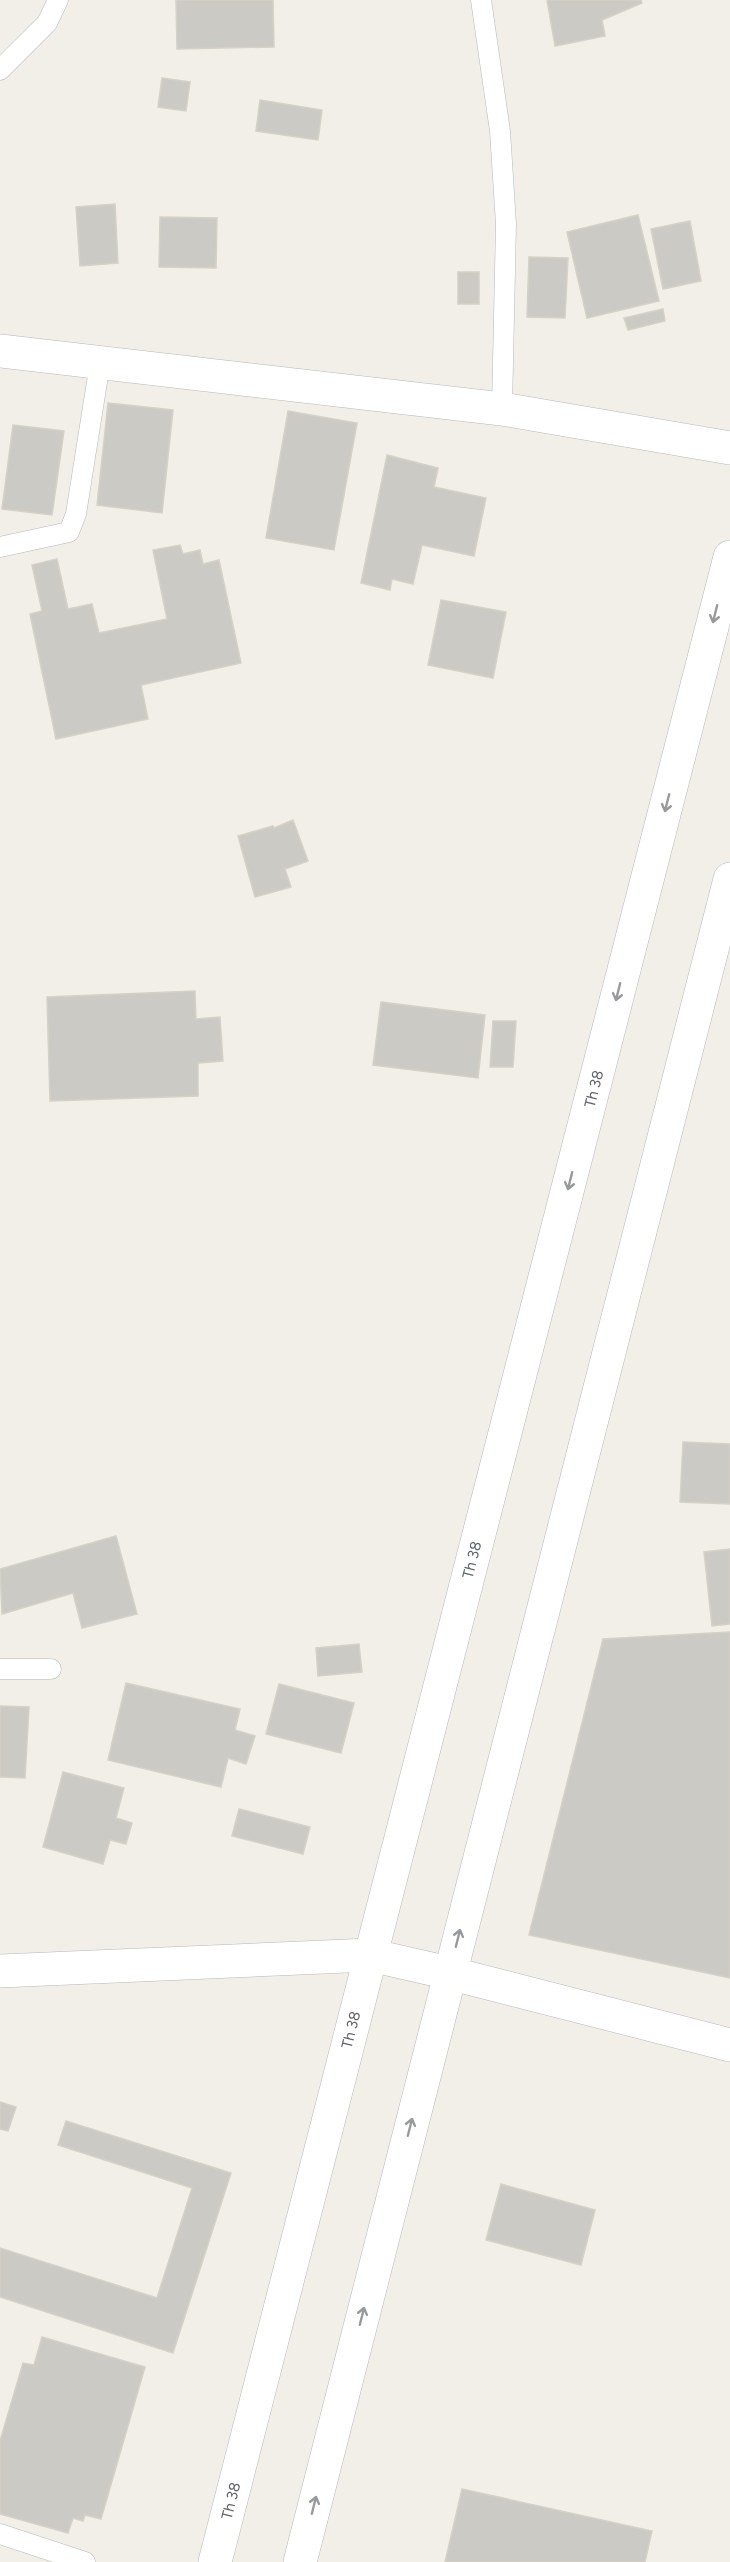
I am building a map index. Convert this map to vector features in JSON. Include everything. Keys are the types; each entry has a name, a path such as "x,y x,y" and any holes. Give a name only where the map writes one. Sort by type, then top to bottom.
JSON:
{"street":[{"path":"0,351 502,409 730,448"},
{"name":"Th 38","path":"215,2562 730,557"},
{"path":"300,2562 730,879"},
{"path":"0,1971 370,1955 730,2045"}],"lane":[{"path":"0,69 47,23 58,0"},
{"path":"481,0 501,131 506,224 502,409"},
{"path":"0,547 69,532 76,514 100,363"},
{"path":"0,1669 51,1670"},
{"path":"0,2535 85,2562"}],"building":[{"path":"176,0 273,0 274,47 177,49"},
{"path":"547,0 641,0 642,3 602,20 605,36 555,46"},
{"path":"162,78 190,82 186,111 158,107"},
{"path":"260,100 322,110 318,140 256,131"},
{"path":"115,204 118,263 80,266 76,207"},
{"path":"638,215 659,301 587,318 567,232"},
{"path":"160,217 217,218 216,268 159,267"},
{"path":"690,221 701,281 663,289 651,229"},
{"path":"529,257 568,258 565,318 527,317"},
{"path":"458,272 479,272 479,304 458,304"},
{"path":"663,309 665,321 628,330 624,318"},
{"path":"108,403 173,410 162,513 97,505"},
{"path":"288,411 357,423 334,550 266,538"},
{"path":"13,425 64,431 52,515 2,509"},
{"path":"387,455 438,468 434,487 486,498 474,556 422,545 413,584 392,579 390,590 361,583"},
{"path":"180,545 183,554 200,550 203,564 219,560 241,663 141,685 148,719 56,739 30,614 42,611 32,565 57,559 68,609 92,604 99,633 167,619 153,550"},
{"path":"441,600 506,612 493,678 428,665"},
{"path":"293,820 308,861 285,869 291,887 255,897 238,836 273,826 274,828"},
{"path":"195,991 196,1019 220,1017 223,1061 198,1063 198,1096 50,1101 47,997"},
{"path":"381,1002 485,1015 478,1078 373,1065"},
{"path":"493,1021 516,1021 513,1067 490,1067"},
{"path":"683,1442 730,1444 730,1504 680,1502"},
{"path":"116,1536 137,1614 82,1628 73,1593 2,1614 0,1569"},
{"path":"730,1549 730,1624 712,1626 704,1552"},
{"path":"730,1632 730,1978 529,1935 603,1639"},
{"path":"359,1644 362,1672 318,1676 316,1648"},
{"path":"126,1683 240,1709 235,1730 255,1736 246,1764 228,1758 221,1787 108,1760"},
{"path":"279,1684 354,1703 341,1753 266,1734"},
{"path":"0,1706 29,1707 25,1778 0,1777"},
{"path":"63,1772 124,1788 116,1818 132,1823 126,1844 110,1840 103,1864 43,1847"},
{"path":"239,1809 310,1827 303,1854 232,1836"},
{"path":"0,2102 16,2107 8,2131 0,2129"},
{"path":"66,2121 231,2173 173,2353 0,2297 0,2248 157,2298 192,2188 58,2145"},
{"path":"501,2184 595,2210 581,2265 486,2240"},
{"path":"42,2337 145,2367 101,2519 85,2515 83,2521 73,2518 68,2533 0,2514 0,2441 23,2363 34,2365"},
{"path":"462,2489 652,2531 645,2562 445,2562"}]}
